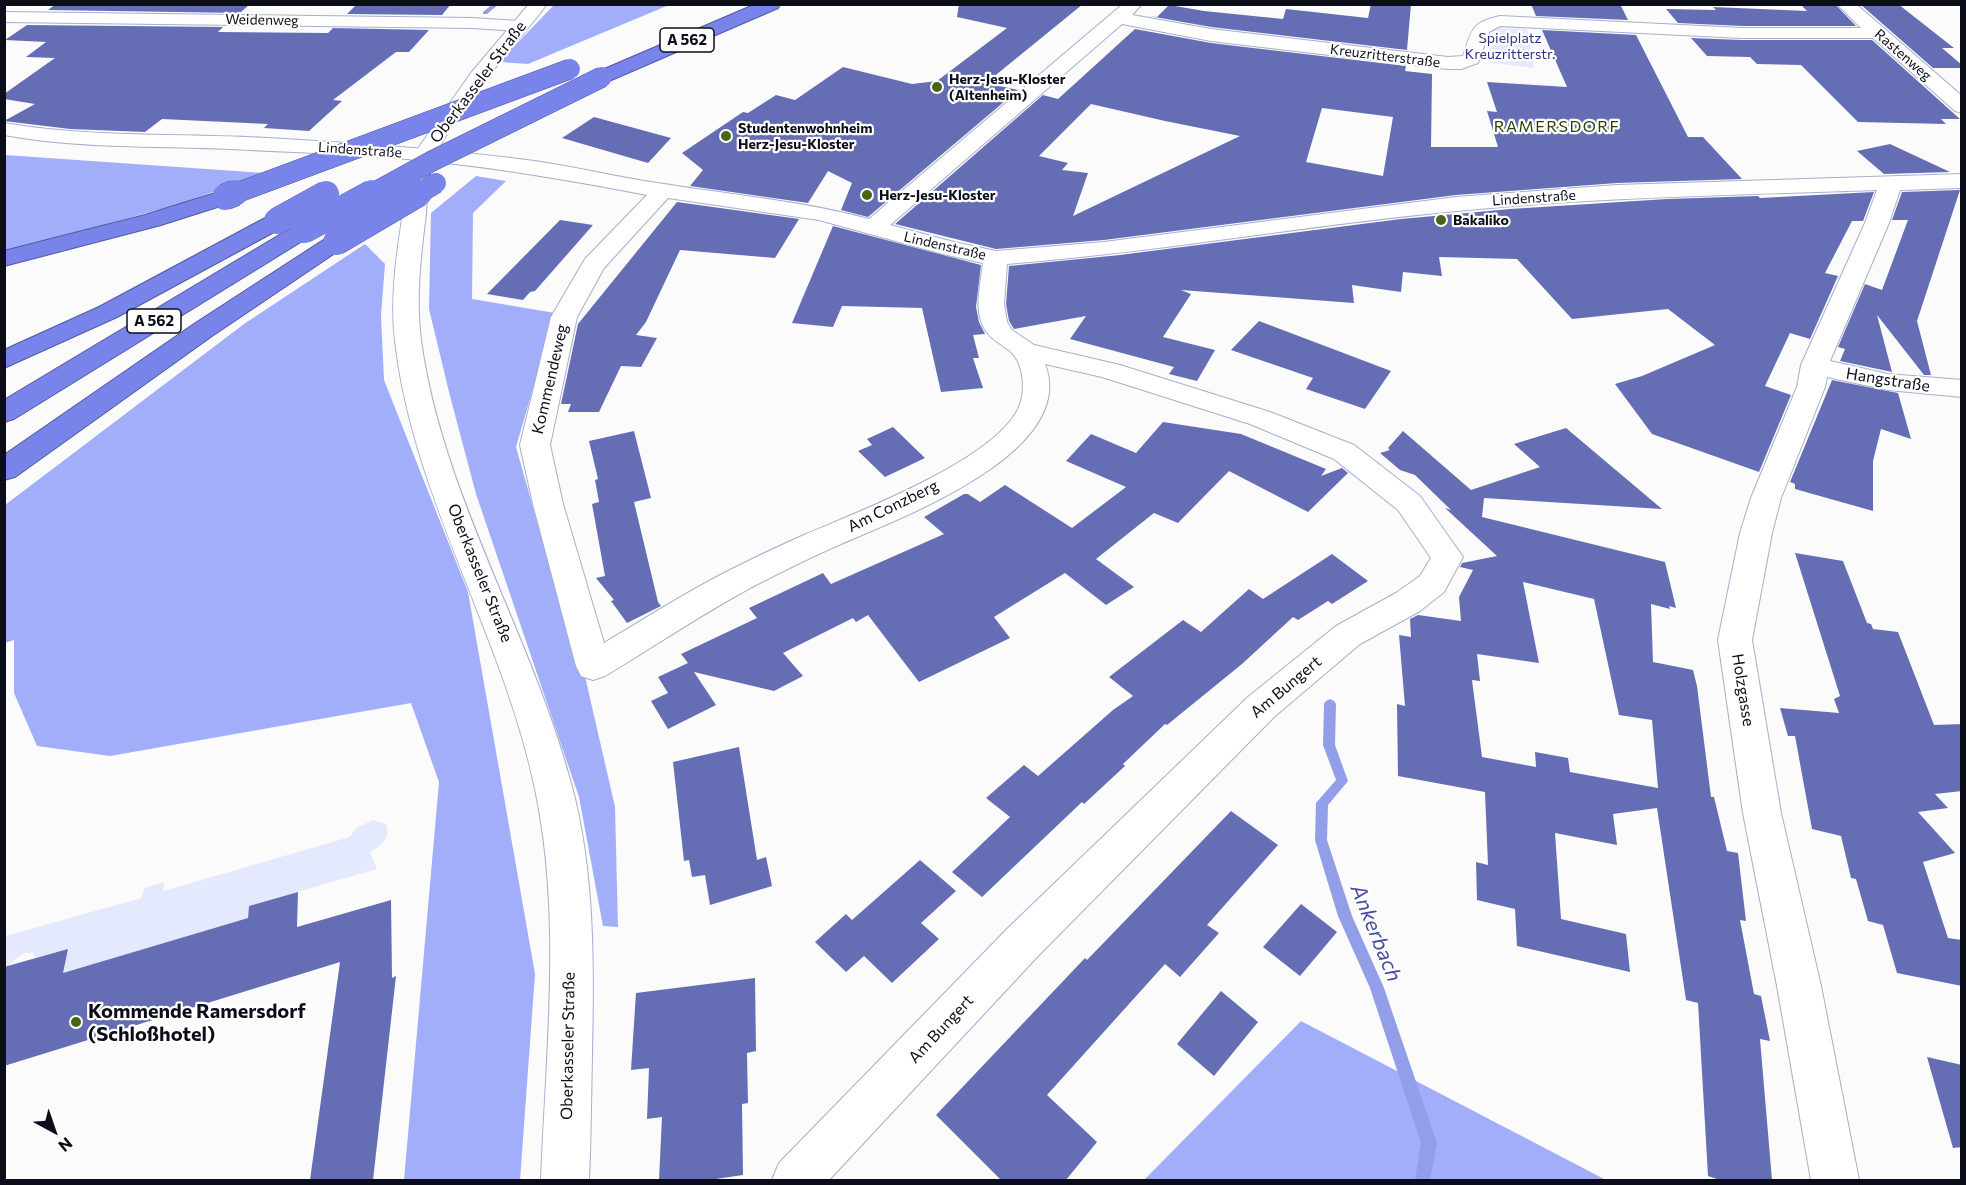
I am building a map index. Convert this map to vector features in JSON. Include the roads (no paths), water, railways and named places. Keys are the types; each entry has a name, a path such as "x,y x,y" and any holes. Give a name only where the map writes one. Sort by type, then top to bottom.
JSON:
{"highway":[{"name":"A 562","path":"4,413 304,230 597,68 772,4"},
{"path":"4,470 220,318 336,242 452,174 623,83 790,4"},
{"name":"A 562","path":"370,171 570,69 597,68"},
{"path":"4,260 153,220 225,197 570,69"},
{"path":"4,360 80,325 339,188"},
{"path":"4,383 184,271"}],"street":[{"name":"Oberkasseler Straße","path":"539,4 475,82 425,154 421,164 406,289 408,338 418,398 436,463 510,650 535,722 556,797 570,891 571,992 565,1180"},
{"name":"Rastenweg","path":"1845,4 1962,107"},
{"name":"Kreuzritterstraße","path":"1127,11 1211,35 1448,63 1461,63 1471,59 1481,27 1486,23 1500,21 1718,32 1879,33"},
{"path":"873,228 1127,11"},
{"name":"Weidenweg","path":"4,17 472,23 519,26"},
{"name":"Lindenstraße","path":"4,129 32,134 114,140 246,143 425,154 537,168 663,191 809,211 951,249 996,258 1104,249 1456,204 1617,192 1962,181"},
{"name":"Holzgasse","path":"1835,1180 1799,986 1762,813 1735,640 1758,524 1766,498 1811,387 1815,365 1877,223 1891,184"},
{"name":"Kommendeweg","path":"593,666 548,504 535,444 564,316 576,291 594,264 663,191"},
{"name":"Am Conzberg","path":"593,666 715,592 961,473 997,449 1018,431 1035,404 1036,374 1024,351 998,330 992,310 996,258"},
{"name":"Am Bungert","path":"796,1180 1023,942 1261,707 1348,635 1408,602 1432,584 1447,557 1409,503 1344,452 1238,411 1110,371 1024,351"},
{"name":"Hangstraße","path":"1815,365 1857,377 1910,387 1962,389"}],"waterway":[{"name":"Ankerbach","path":"485,13 497,4"},
{"name":"Ankerbach","path":"1330,704 1329,745 1342,781 1322,803 1321,840 1345,916 1377,988 1429,1143 1423,1180"}],"place":[{"name":"Herz-Jesu-Kloster (Altenheim)","path":"937,87"},
{"name":"Studentenwohnheim Herz-Jesu-Kloster","path":"726,136"},
{"name":"Herz-Jesu-Kloster","path":"867,195"},
{"name":"Bakaliko","path":"1441,220"},
{"name":"Kommende Ramersdorf (Schloßhotel)","path":"76,1022"}],"district":[{"name":"RAMERSDORF","path":"1557,127"}],"park label":[{"name":"Spielplatz Kreuzritterstr.","path":"1510,46"}]}
